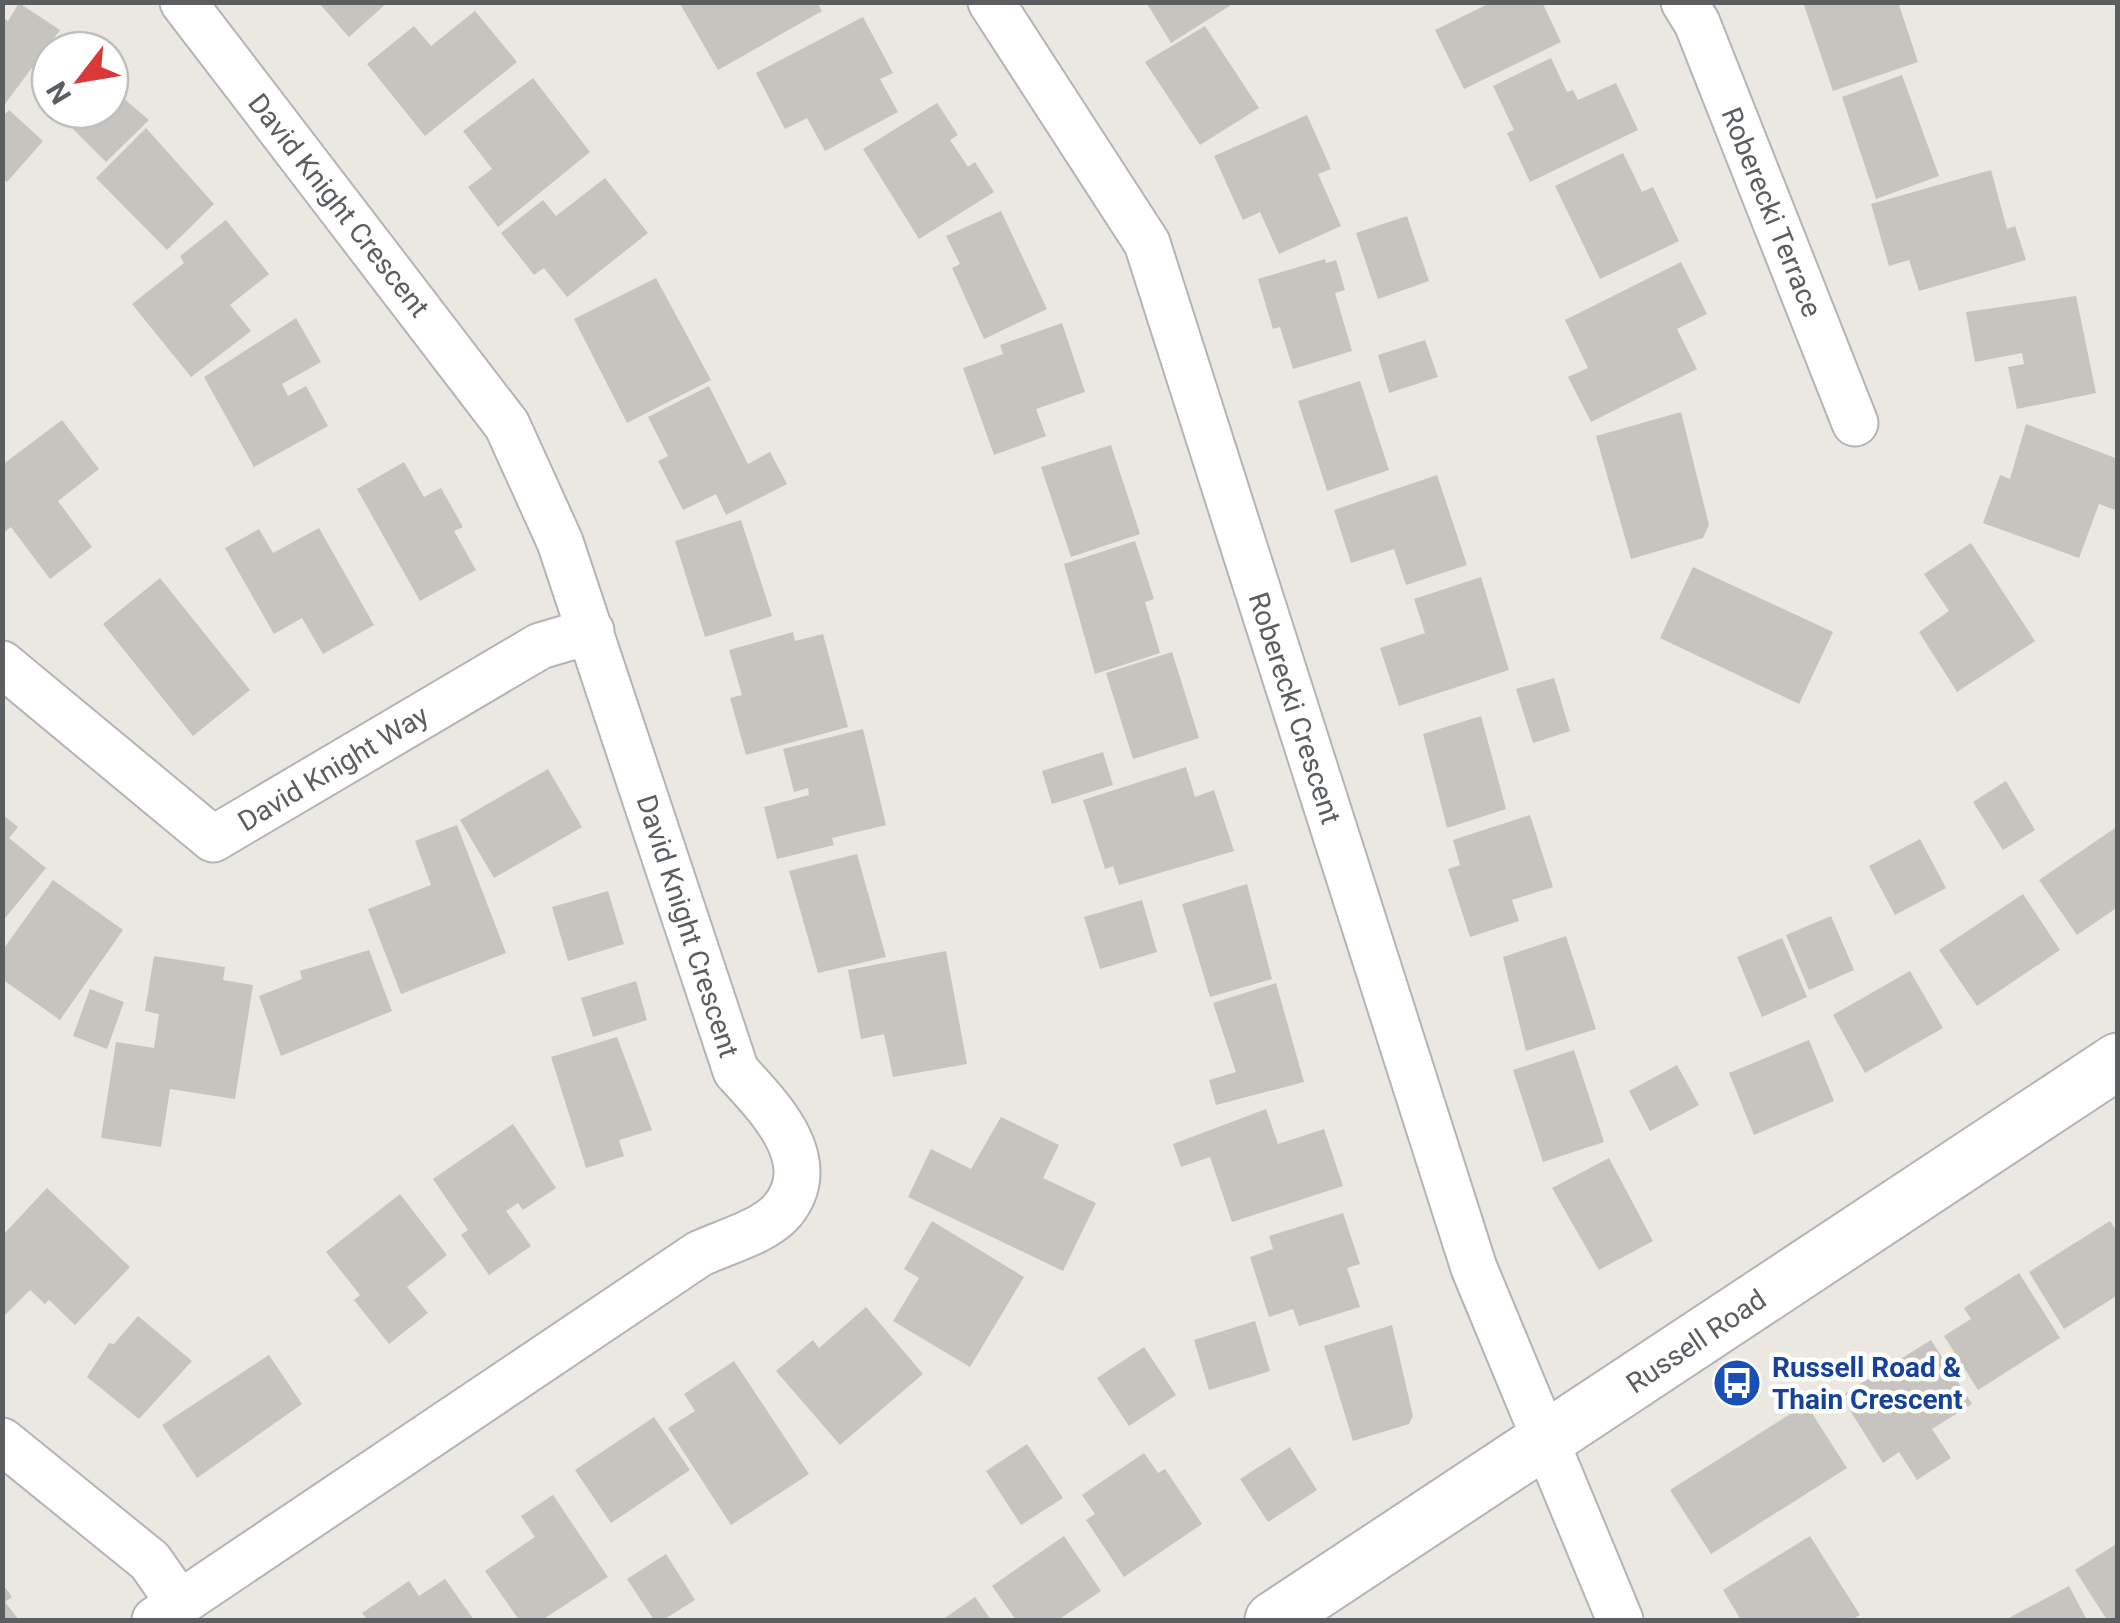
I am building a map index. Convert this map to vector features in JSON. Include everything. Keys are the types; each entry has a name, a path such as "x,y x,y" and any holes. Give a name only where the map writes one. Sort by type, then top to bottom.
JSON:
{"street":[{"name":"David Knight Crescent","path":"167,1612 700,1254 771,1218 792,1192 798,1174 795,1154 772,1111 736,1071 560,542 507,424 182,2"},
{"name":"Roberecki Crescent","path":"991,2 1147,243 1474,1268 1620,1620"},
{"name":"Roberecki Terrace","path":"1684,2 1697,23 1855,423"},
{"name":"David Knight Way","path":"2,664 213,840 540,646 591,631"},
{"name":"Russell Road","path":"1273,1620 2118,1061"},
{"path":"2,1441 150,1561 167,1612"}],"building":[{"path":"318,2 388,2 349,37"},
{"path":"679,2 817,2 822,11 718,70"},
{"path":"1146,2 1236,2 1171,43"},
{"path":"1492,2 1542,2 1561,42 1464,89 1435,30"},
{"path":"1803,2 1898,2 1918,62 1833,91"},
{"path":"19,3 60,30 30,30 30,70 2,108 2,17 8,21"},
{"path":"475,11 517,62 425,136 367,64 414,26 431,46"},
{"path":"863,17 893,73 880,79 898,112 825,151 807,118 785,129 756,73"},
{"path":"1205,26 1259,108 1200,145 1145,62"},
{"path":"1551,58 1567,92 1573,90 1578,100 1616,83 1638,130 1530,182 1507,133 1514,130 1493,86"},
{"path":"1902,75 1939,176 1876,199 1842,97"},
{"path":"533,78 590,152 498,227 468,187 492,169 463,131"},
{"path":"937,103 958,135 950,140 968,167 975,162 994,192 919,239 863,149"},
{"path":"130,104 149,120 106,162 74,130 130,130"},
{"path":"9,110 43,141 7,182 2,178 2,117"},
{"path":"1307,115 1331,169 1318,174 1341,226 1279,254 1260,212 1243,220 1214,156"},
{"path":"146,128 214,204 167,250 96,178"},
{"path":"1623,153 1642,192 1653,187 1679,241 1600,279 1555,186"},
{"path":"1991,170 2007,229 2015,226 2026,260 1919,291 1909,260 1889,266 1871,204"},
{"path":"605,178 648,233 567,297 544,268 534,275 501,233 543,200 556,216"},
{"path":"1001,211 1047,309 984,339 952,268 960,264 946,236"},
{"path":"1407,216 1429,281 1378,299 1356,233"},
{"path":"226,220 269,274 230,305 251,331 191,377 132,304 184,263 180,256"},
{"path":"1325,259 1326,263 1336,260 1345,290 1335,293 1352,351 1293,369 1280,327 1273,329 1258,279"},
{"path":"1681,262 1707,314 1677,329 1697,369 1591,422 1568,377 1588,368 1565,320"},
{"path":"656,278 711,380 627,423 574,319"},
{"path":"2076,296 2096,393 2017,409 2008,367 2024,364 2022,353 1975,362 1966,312"},
{"path":"296,318 321,362 282,384 288,396 306,386 328,426 254,467 204,377"},
{"path":"1062,323 1085,392 1036,409 1046,436 994,455 963,368 1003,354 1000,345"},
{"path":"1425,340 1438,377 1389,393 1378,355"},
{"path":"1360,381 1389,470 1327,491 1298,401"},
{"path":"709,386 748,464 770,452 787,484 726,515 716,494 683,510 658,461 668,456 648,417"},
{"path":"1681,412 1709,525 1703,538 1631,559 1596,436"},
{"path":"62,420 99,469 58,501 92,547 50,579 11,527 2,534 2,465"},
{"path":"2026,424 2118,459 2118,511 2099,504 2079,558 1983,523 2000,475 2010,479"},
{"path":"1111,445 1140,534 1071,557 1041,467"},
{"path":"404,462 424,497 441,488 463,527 454,531 476,570 420,601 357,489"},
{"path":"1437,475 1467,565 1406,585 1394,549 1351,563 1334,510"},
{"path":"741,520 772,616 705,637 675,541"},
{"path":"319,528 374,625 323,654 302,618 274,634 225,548 259,529 273,553"},
{"path":"1135,541 1154,599 1145,602 1160,653 1095,674 1064,564"},
{"path":"1971,543 2035,641 1957,692 1919,632 1949,611 1924,574"},
{"path":"1693,567 1833,632 1799,704 1660,638"},
{"path":"1481,577 1509,670 1399,706 1380,648 1425,633 1414,599"},
{"path":"160,578 250,690 193,736 103,624"},
{"path":"793,632 795,641 823,634 848,727 746,755 730,698 742,695 729,650"},
{"path":"1172,652 1199,738 1133,759 1106,673"},
{"path":"1554,678 1570,731 1533,743 1516,689"},
{"path":"1481,716 1506,809 1447,828 1423,734"},
{"path":"863,729 886,825 832,838 834,845 777,859 764,807 809,795 808,788 794,792 783,749"},
{"path":"1103,752 1113,785 1052,804 1042,771"},
{"path":"1186,767 1195,797 1214,790 1234,851 1119,885 1113,866 1105,869 1083,800"},
{"path":"548,769 582,827 494,878 460,820"},
{"path":"2006,781 2035,830 2003,850 1973,802"},
{"path":"2,814 18,827 9,838 46,868 2,922"},
{"path":"1530,815 1553,887 1512,900 1519,921 1470,937 1448,869 1460,865 1453,840"},
{"path":"457,825 506,953 401,994 368,909 431,885 415,841"},
{"path":"2115,828 2118,907 2077,935 2039,880"},
{"path":"1920,839 1946,888 1895,915 1869,866"},
{"path":"857,854 886,957 818,973 789,871"},
{"path":"53,880 123,930 60,1020 2,979 2,951"},
{"path":"1247,884 1272,979 1210,997 1182,904"},
{"path":"608,891 624,944 568,961 552,907"},
{"path":"2023,894 2060,950 1977,1006 1939,950"},
{"path":"1142,900 1157,952 1100,969 1084,917"},
{"path":"1831,916 1854,970 1809,990 1786,935"},
{"path":"1566,936 1596,1029 1526,1051 1503,957"},
{"path":"1782,938 1807,997 1762,1017 1737,957"},
{"path":"369,950 392,1011 281,1056 259,996 302,979 300,971"},
{"path":"946,951 967,1064 893,1077 884,1034 861,1039 848,970"},
{"path":"154,956 225,967 223,980 253,985 235,1099 170,1089 161,1147 101,1138 116,1042 154,1048 159,1014 145,1011"},
{"path":"1910,971 1943,1028 1865,1073 1833,1015"},
{"path":"636,981 647,1020 593,1037 581,998"},
{"path":"1276,983 1304,1082 1216,1105 1209,1080 1236,1072 1213,1003"},
{"path":"90,989 124,1002 107,1049 73,1036"},
{"path":"617,1037 652,1130 619,1140 624,1156 586,1168 551,1057"},
{"path":"1809,1040 1834,1101 1754,1135 1729,1073"},
{"path":"1574,1050 1604,1142 1543,1162 1513,1070"},
{"path":"1677,1065 1699,1105 1650,1131 1629,1091"},
{"path":"1266,1109 1278,1144 1324,1129 1343,1186 1232,1222 1210,1157 1181,1167 1173,1144"},
{"path":"1001,1117 1059,1145 1043,1178 1096,1203 1063,1271 908,1197 931,1149 971,1169"},
{"path":"513,1124 556,1188 523,1210 518,1203 506,1211 531,1246 489,1275 461,1235 468,1230 433,1179"},
{"path":"1609,1158 1653,1241 1599,1270 1552,1188"},
{"path":"47,1188 130,1267 75,1325 49,1300 45,1304 30,1290 2,1318 2,1236"},
{"path":"400,1194 447,1255 407,1287 428,1313 389,1344 354,1300 360,1295 326,1252"},
{"path":"1343,1213 1360,1264 1347,1268 1360,1307 1299,1326 1293,1309 1269,1317 1250,1257 1273,1249 1269,1236"},
{"path":"932,1221 1024,1277 970,1367 893,1321 919,1278 904,1269"},
{"path":"2110,1221 2118,1233 2118,1295 2064,1329 2029,1272"},
{"path":"2019,1273 2060,1338 1978,1390 1944,1336 1971,1319 1964,1308"},
{"path":"866,1307 923,1374 840,1445 776,1371 813,1340 819,1348"},
{"path":"138,1316 192,1361 139,1419 87,1377 109,1343 114,1344"},
{"path":"1255,1321 1270,1371 1209,1390 1194,1340"},
{"path":"1392,1325 1413,1416 1409,1424 1353,1441 1324,1346"},
{"path":"1931,1340 1972,1404 1932,1429 1951,1458 1917,1480 1899,1452 1883,1463 1841,1396"},
{"path":"1144,1347 1176,1395 1129,1426 1097,1378"},
{"path":"269,1355 302,1404 197,1478 162,1425"},
{"path":"734,1361 809,1474 731,1525 668,1428 695,1411 684,1394"},
{"path":"1806,1404 1847,1468 1711,1554 1670,1490"},
{"path":"654,1417 690,1470 611,1523 575,1470"},
{"path":"1027,1444 1063,1498 1021,1525 986,1471"},
{"path":"1290,1447 1317,1490 1268,1522 1240,1479"},
{"path":"1144,1453 1158,1473 1165,1469 1202,1524 1124,1577 1086,1520 1095,1514 1082,1495"},
{"path":"553,1495 608,1577 542,1620 519,1620 485,1571 535,1537 521,1516"},
{"path":"1064,1536 1101,1591 1058,1620 1016,1620 992,1586"},
{"path":"1810,1536 1860,1615 1851,1620 1741,1620 1723,1590"},
{"path":"2118,1543 2118,1620 2107,1620 2075,1570"},
{"path":"666,1554 695,1600 663,1620 654,1620 627,1579"},
{"path":"445,1579 474,1620 367,1620 362,1613 409,1581 419,1596"},
{"path":"2,1583 12,1597 5,1602 19,1620 2,1620"},
{"path":"2069,1586 2087,1620 2005,1620"},
{"path":"975,1597 991,1620 942,1620"}],"place":[{"name":"Russell Road & Thain Crescent","path":"1737,1383"}]}
